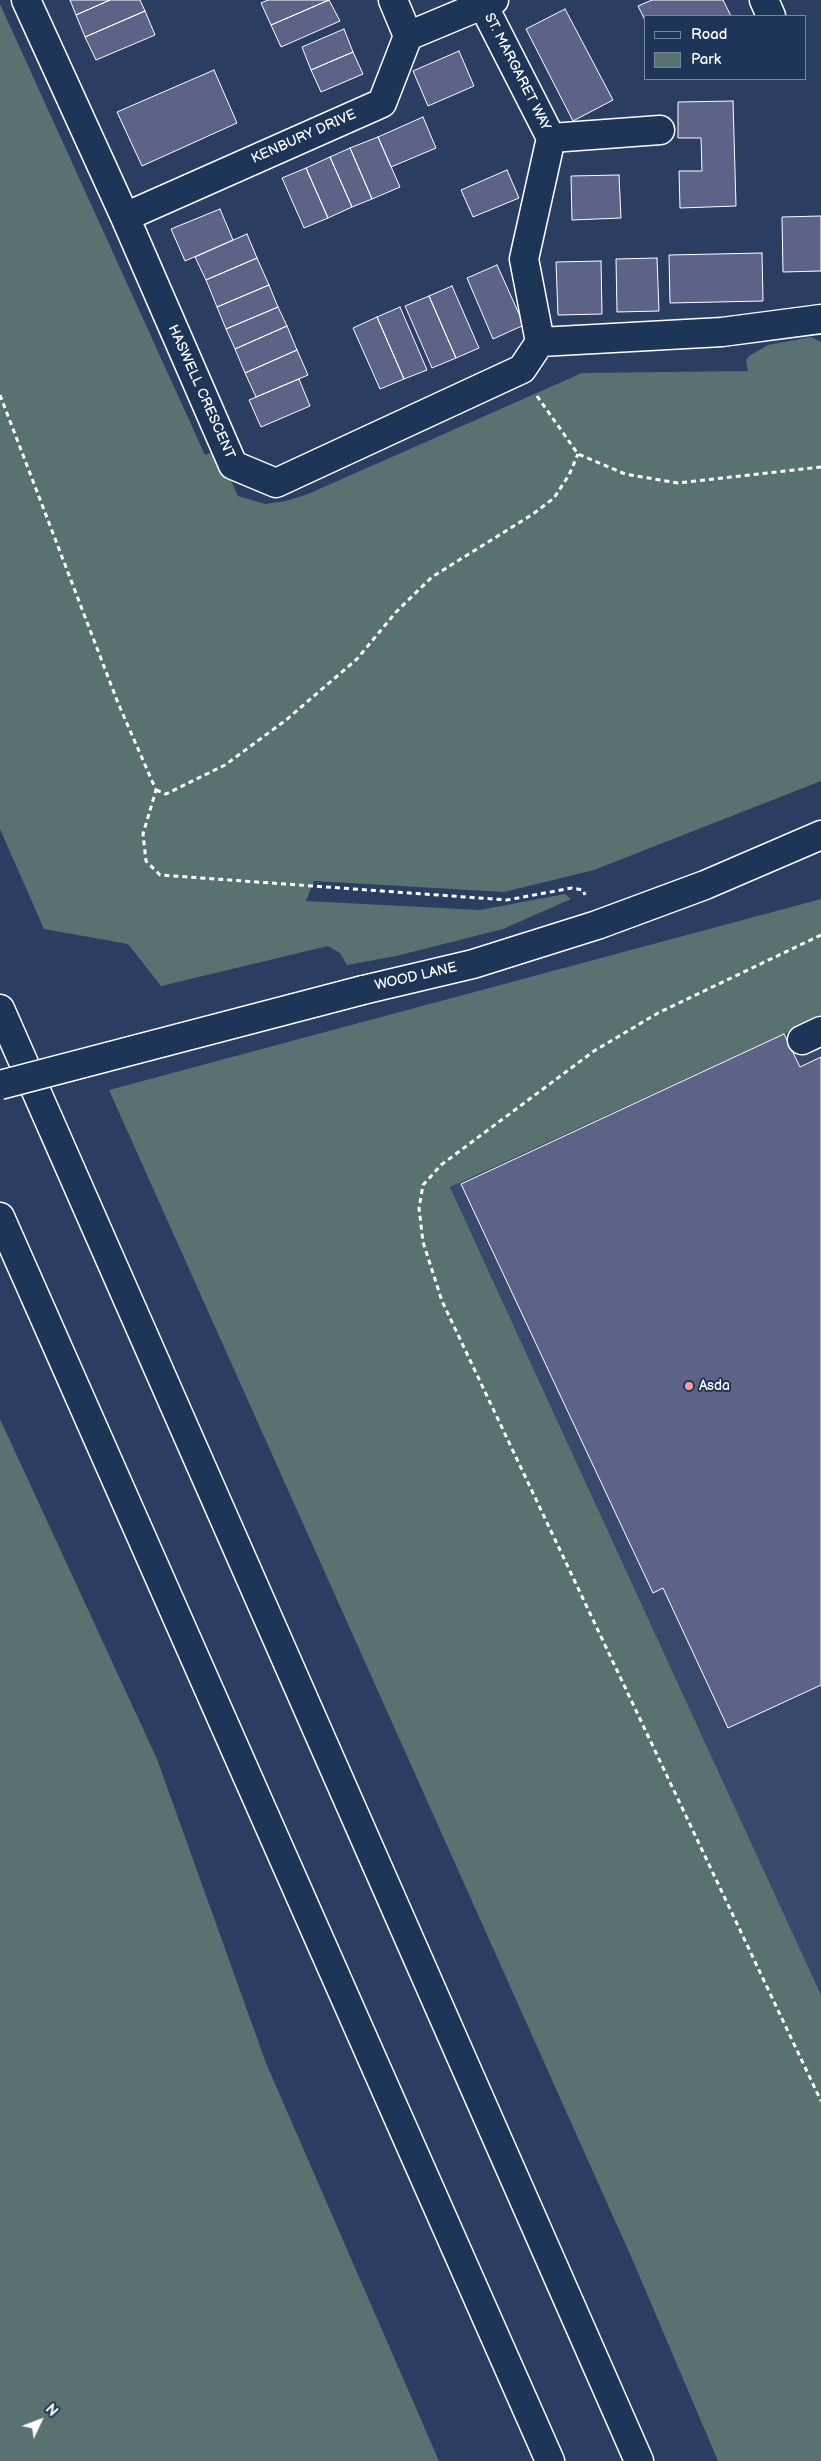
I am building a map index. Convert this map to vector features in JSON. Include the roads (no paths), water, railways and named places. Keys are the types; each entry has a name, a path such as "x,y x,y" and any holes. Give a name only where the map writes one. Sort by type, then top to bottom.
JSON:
{"main road":[{"name":"HASWELL CRESCENT","path":"26,0 125,217 233,465 276,484 522,369 540,342"},
{"path":"393,0 408,36 488,3"},
{"path":"764,0 771,15"},
{"name":"ST. MARGARET WAY","path":"488,3 551,138 524,259 540,342"},
{"name":"KENBURY DRIVE","path":"125,217 382,103 408,36"},
{"name":"ST. MARGARET WAY","path":"551,138 660,130"},
{"path":"540,342 722,332 821,319"},
{"name":"WOOD LANE","path":"0,1085 362,990 473,964 597,925 705,885 821,835"},
{"path":"0,1009 639,2461"},
{"path":"0,1216 550,2461"}],"place":[{"name":"Asda","path":"689,1386"}]}
